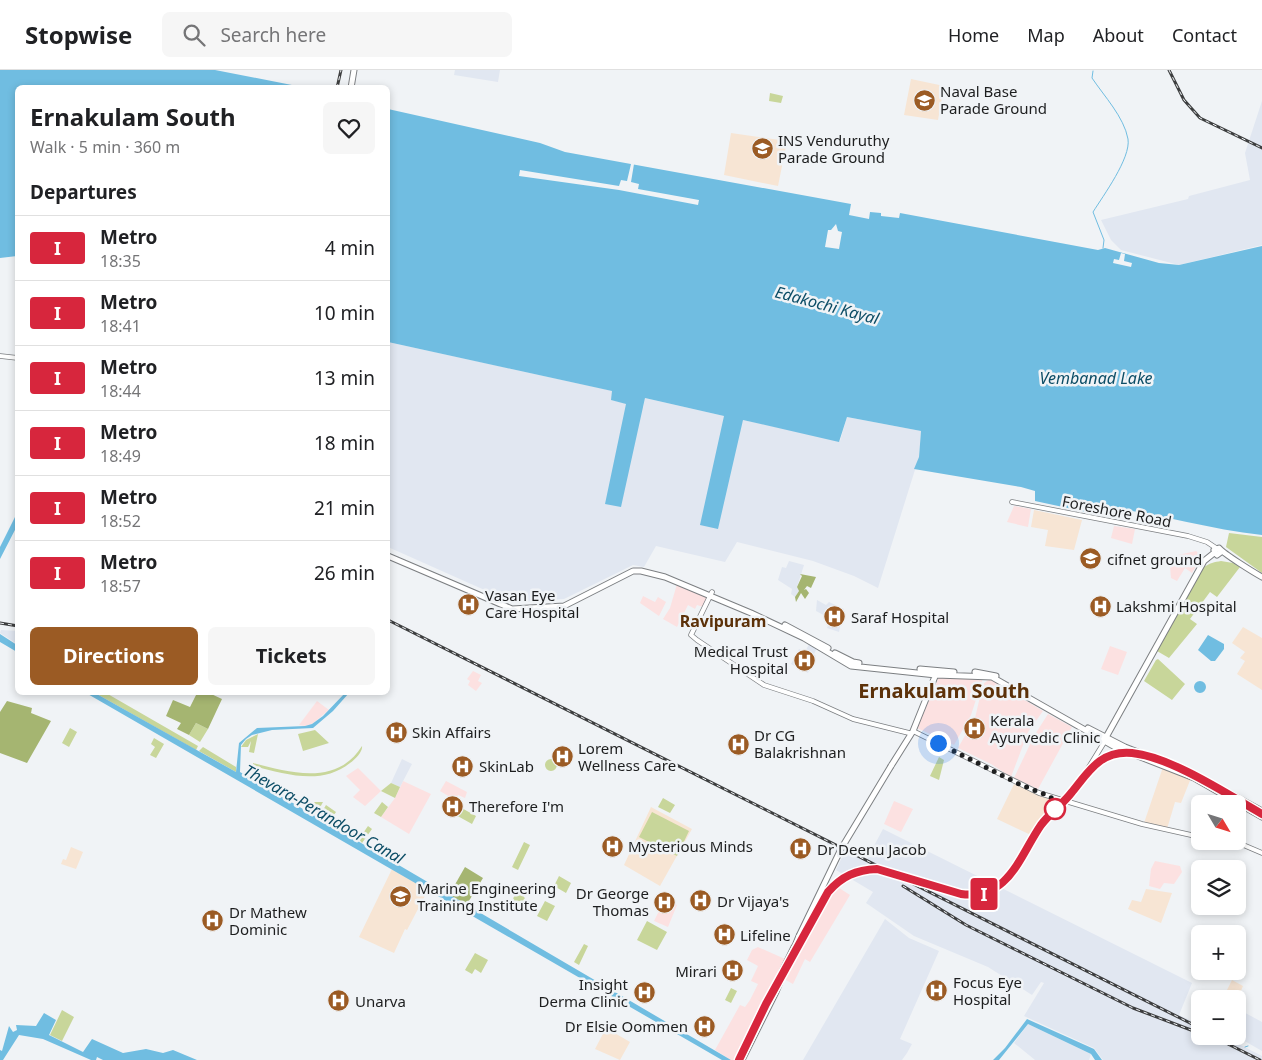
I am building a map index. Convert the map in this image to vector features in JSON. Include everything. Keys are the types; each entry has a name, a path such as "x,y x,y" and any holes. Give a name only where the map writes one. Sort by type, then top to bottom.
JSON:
{"main road":[{"path":"352,85 354,70"},
{"path":"0,356 15,358"},
{"name":"Foreshore Road","path":"1012,502 1188,536 1207,542 1215,551"},
{"path":"1068,801 1106,739 1204,560 1215,551 1218,556 1222,552 1235,558 1262,577"},
{"path":"390,555 449,582 506,605 519,608 562,603 633,570 658,575 711,594 777,625 852,666 992,677 1106,739 1164,764 1194,774 1256,810 1262,817"},
{"path":"711,594 693,628 691,636 764,685 813,701 853,719 911,732 1039,793 1142,824 1191,835"},
{"path":"740,1060 841,849 911,732 935,673"},
{"path":"1246,846 1262,853"},
{"path":"773,991 788,955 794,947"},
{"path":"788,955 789,961"}],"shaded area":[{"path":"455,70 500,70 498,82 454,75"},
{"name":"Naval Base Parade Ground","path":"911,79 944,86 938,120 904,115"},
{"path":"1262,101 1262,245 1179,265 1121,250 1111,240 1101,220 1188,199 1189,196 1250,180 1245,153"},
{"path":"731,133 787,141 778,186 724,175"},
{"path":"390,342 613,391 612,400 643,408 645,398 724,416 741,425 743,420 840,441 847,417 921,431 919,457 878,588 854,576 813,561 737,542 725,562 656,546 644,567 633,565 564,599 522,602 507,600 390,548"},
{"path":"1014,506 1031,509 1028,527 1007,522"},
{"path":"1034,510 1082,520 1074,550 1045,546 1048,530 1031,527"},
{"path":"1114,526 1135,529 1132,544 1111,538"},
{"name":"cifnet ground","path":"1083,551 1095,555 1095,563 1086,565 1084,560 1089,558 1081,554"},
{"path":"1196,551 1202,556 1192,573 1185,568 1177,581 1171,578 1170,566 1173,559 1178,555"},
{"path":"789,561 804,565 797,587 799,591 795,597 791,594 792,589 778,580 782,567 786,568"},
{"path":"677,584 706,596 706,600 703,607 697,605 695,609 688,605 677,627 663,619 670,608"},
{"name":"Lakshmi Hospital","path":"1099,595 1110,600 1104,616 1089,610"},
{"path":"643,596 655,602 658,597 666,602 659,616 640,603"},
{"name":"Saraf Hospital","path":"817,600 826,605 829,602 844,609 839,632 827,628 831,619 816,611"},
{"path":"1243,627 1262,638 1262,690 1237,674 1245,661 1240,658 1245,652 1232,643"},
{"path":"1,630 15,631 15,643 0,633"},
{"name":"Medical Trust Hospital","path":"809,644 817,648 814,654 816,656 808,673 791,664 799,649 805,652"},
{"path":"1110,646 1127,652 1118,675 1101,669"},
{"path":"473,671 481,675 478,681 482,683 476,691 468,685 470,681 467,679"},
{"path":"939,677 983,678 971,715 954,745 917,728"},
{"path":"990,679 1043,711 1028,732 1011,777 991,764 958,748 975,718 983,684"},
{"path":"317,701 329,710 312,724 299,725"},
{"path":"1048,714 1072,727 1038,789 1014,778 1034,736"},
{"path":"402,759 412,764 400,787 391,783"},
{"path":"1163,767 1191,778 1181,803 1175,802 1167,829 1144,823"},
{"path":"358,768 381,791 365,806 353,797 360,790 346,776"},
{"path":"403,781 431,794 409,834 381,817 395,798"},
{"path":"446,781 467,792 465,798 458,795 455,800 440,791"},
{"path":"1014,784 1051,800 1033,836 997,819"},
{"path":"894,801 913,809 901,832 884,824"},
{"path":"651,807 692,829 660,886 624,865"},
{"path":"883,829 1192,983 1179,1015 1191,1021 1191,1045 1241,1045 1262,1056 1262,1060 1103,1060 1094,1048 1024,1016 1044,983 1041,982 1032,995 988,967 914,936 866,903 873,892 836,870 843,855 826,845 828,841 867,859"},
{"path":"71,847 83,852 76,869 61,864 63,859 66,860"},
{"path":"1155,861 1180,866 1182,872 1174,884 1164,883 1160,889 1149,886 1151,869"},
{"name":"Marine Engineering Training Institute","path":"392,869 428,890 407,930 405,929 394,953 359,937"},
{"path":"830,882 850,895 810,962 805,959 793,984 784,979"},
{"path":"1146,889 1172,893 1161,923 1128,909 1132,900 1141,902"},
{"path":"665,899 677,905 668,927 654,921"},
{"path":"885,919 909,938 939,951 900,1039 912,1044 907,1053 902,1060 803,1060"},
{"path":"758,947 785,959 736,1060 731,1060 715,1050 740,1005 745,1007 758,984 751,981 758,966 747,960 752,950"},
{"path":"1232,980 1243,986 1241,990 1227,990"},
{"path":"1246,1013 1262,1022 1262,1051 1246,1042"},
{"path":"1028,1024 1091,1054 1089,1060 1035,1060 1014,1043"},
{"path":"606,1028 630,1042 620,1060 595,1049"}],"green space":[{"path":"770,93 783,96 781,103 769,101"},
{"path":"1229,533 1262,537 1262,573 1226,547"},
{"path":"1221,561 1233,563 1240,567 1217,597 1210,592 1190,619 1197,624 1169,658 1157,651 1197,575 1208,565"},
{"path":"800,574 816,577 811,588 807,586 804,590 806,589 809,593 805,599 801,593 796,602 795,597 799,591 797,587 802,576"},
{"path":"1158,659 1185,684 1172,700 1144,681"},
{"path":"99,695 109,695 198,746 196,750"},
{"path":"196,695 213,695 222,699 208,729 196,723 189,735 177,729 181,723 166,716 173,700 190,707"},
{"path":"7,701 32,708 31,713 51,721 27,763 0,753 0,712"},
{"path":"196,723 208,729 200,742 189,735"},
{"path":"70,728 77,732 69,747 62,743"},
{"path":"315,730 329,743 303,751 298,734"},
{"path":"258,734 254,753 249,752 251,741 248,747 241,747 246,740"},
{"path":"154,738 164,744 156,758 150,755 155,747 151,744"},
{"path":"362,746 360,753 352,761 339,770 327,774 315,776 291,775 253,766 253,763 298,773 327,772 340,767 352,759"},
{"path":"203,747 236,767 236,772 199,751"},
{"path":"939,757 944,760 939,780 930,776"},
{"path":"549,759 553,759 557,765 553,771 549,771 545,767 545,763"},
{"path":"391,783 400,787 395,798 381,791"},
{"path":"663,798 675,805 670,813 658,807"},
{"path":"313,802 323,802 316,815 303,809 304,806 309,809"},
{"path":"382,802 388,807 381,817 374,813"},
{"path":"326,805 336,812 329,822 319,817"},
{"path":"458,806 476,816 472,824 454,814"},
{"path":"652,812 689,831 677,856 639,837"},
{"path":"368,826 372,829 362,843 359,839"},
{"path":"524,842 530,845 518,870 512,867"},
{"path":"465,867 483,878 467,904 449,895"},
{"path":"559,876 571,883 566,893 554,886"},
{"path":"517,894 521,894 525,900 521,906 517,906 513,902 513,898"},
{"path":"545,901 555,906 547,921 537,916"},
{"path":"647,921 667,932 657,950 637,940"},
{"path":"584,944 588,946 579,965 574,962"},
{"path":"475,953 488,960 481,973 475,969 472,974 465,970"},
{"path":"731,988 737,991 731,1003 725,1000"},
{"path":"62,1010 74,1017 62,1041 50,1035"}],"water":[{"path":"0,70 215,70 292,85 15,85 15,256 0,258"},
{"name":"Vembanad Lake","path":"390,109 540,143 565,152 851,204 849,215 869,219 870,212 881,213 881,216 899,218 900,213 1098,250 1105,248 1159,263 1179,265 1262,246 1262,535 1220,529 1115,508 1094,506 1091,513 1035,501 1035,491 1021,487 914,469 919,457 921,431 847,417 839,442 743,420 718,529 700,525 724,416 645,398 621,507 605,504 626,404 611,400 612,391 390,342"},
{"path":"15,517 15,530 0,559 0,547"},
{"path":"0,634 15,644 15,651 0,642"},
{"path":"1208,635 1224,644 1224,649 1215,661 1211,661 1198,650"},
{"path":"1200,681 1206,687 1200,693 1194,687"},
{"name":"Thevara-Perandoor Canal","path":"89,695 99,695 236,772 239,743 257,728 312,724 323,716 343,695 347,695 333,711 313,728 272,730 252,735 246,739 241,745 240,772 731,1060 722,1060"},
{"path":"44,1013 56,1020 49,1035 83,1052 92,1039 123,1053 146,1049 163,1053 173,1050 197,1060 103,1060 97,1057 96,1060 91,1060 43,1039 19,1035 3,1060 0,1060 0,1050 2,1051 9,1026 13,1032 17,1030 16,1025 36,1026"},
{"path":"1027,1019 1094,1049 1102,1060 1095,1060 1091,1054 1028,1024 999,1060 993,1060 1005,1048"}],"pier":[{"path":"631,164 634,164 631,182 639,184 638,189 699,200 698,205 619,190 519,176 520,170 619,186 621,180 627,181"},
{"path":"836,224 838,231 842,232 839,249 825,247 828,230 831,230"},
{"path":"1121,253 1125,254 1124,261 1132,263 1131,267 1113,263 1114,259 1119,260"}],"waterway":[{"path":"1093,71 1092,78 1118,115 1128,139 1128,147 1121,166 1093,212 1104,240 1103,248"}],"railway":[{"path":"338,85 341,70"},
{"path":"1169,70 1184,100 1200,118 1262,148"},
{"path":"390,621 1191,1023"},
{"path":"0,623 15,626"},
{"path":"916,880 951,892 968,895 977,895 996,889 1018,865 1043,823 1075,789 1092,767 1107,756 1117,753 1144,755 1179,768 1262,814"},
{"path":"739,1060 766,1004 828,892 851,874 865,870 880,870"},
{"path":"903,886 966,925 1133,1008 1191,1030"},
{"path":"1230,1045 1260,1060"}],"metro line":[{"name":"I","path":"739,1060 766,1004 807,932 821,903 836,882 849,874 877,869 889,871 961,894 985,894 1002,884 1010,875 1044,821 1068,798 1088,770 1097,761 1118,753 1137,754 1179,768 1262,814"}],"place":[{"name":"Naval Base Parade Ground","path":"924,100"},
{"name":"INS Venduruthy Parade Ground","path":"762,149"},
{"name":"cifnet ground","path":"1091,559"},
{"name":"Vasan Eye Care Hospital","path":"469,604"},
{"name":"Lakshmi Hospital","path":"1100,606"},
{"name":"Saraf Hospital","path":"835,617"},
{"name":"Medical Trust Hospital","path":"804,660"},
{"name":"Kerala Ayurvedic Clinic","path":"974,729"},
{"name":"Skin Affairs","path":"396,732"},
{"name":"Dr CG Balakrishnan","path":"738,744"},
{"name":"Lorem Wellness Care","path":"562,757"},
{"name":"SkinLab","path":"463,766"},
{"name":"Therefore I'm","path":"453,806"},
{"name":"Mysterious Minds","path":"612,846"},
{"name":"Dr Deenu Jacob","path":"801,849"},
{"name":"Marine Engineering Training Institute","path":"401,897"},
{"name":"Dr Vijaya's","path":"701,901"},
{"name":"Dr George Thomas","path":"665,902"},
{"name":"Dr Mathew Dominic","path":"213,921"},
{"name":"Lifeline","path":"724,935"},
{"name":"Mirari","path":"733,971"},
{"name":"Focus Eye Hospital","path":"937,991"},
{"name":"Insight Derma Clinic","path":"644,993"},
{"name":"Unarva","path":"339,1001"},
{"name":"Dr Elsie Oommen","path":"704,1026"}],"district":[{"name":"Ravipuram","path":"723,621"},
{"name":"Ernakulam South","path":"944,690"}],"route":[{"path":"938,743 991,768 1019,784 1051,797 1055,809"}],"water label":[{"name":"Edakochi Kayal","path":"827,305"}]}
